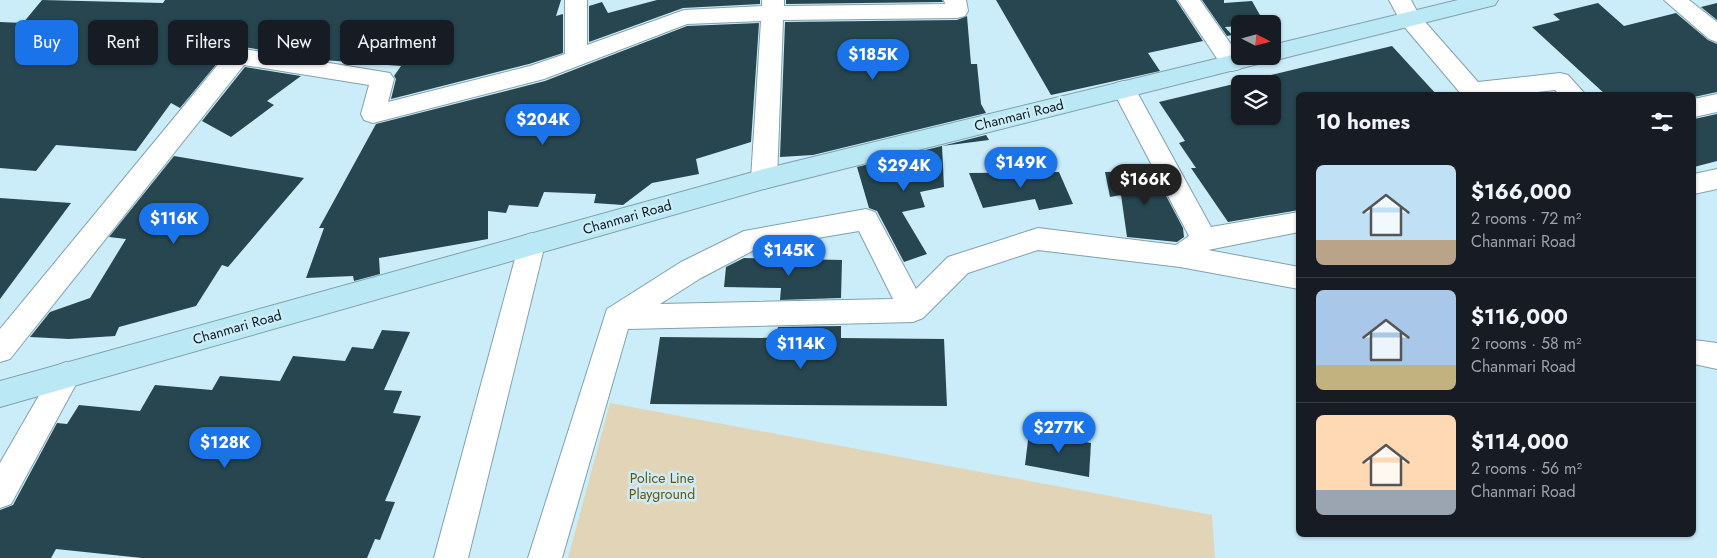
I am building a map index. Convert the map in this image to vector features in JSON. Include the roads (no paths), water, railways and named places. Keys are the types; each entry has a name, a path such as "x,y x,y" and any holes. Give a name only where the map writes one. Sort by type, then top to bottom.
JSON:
{"street":[{"path":"576,0 576,58"},
{"path":"0,350 238,56 382,79 373,114 536,73 684,16 773,6 878,6 957,11 955,0"},
{"path":"1189,0 1231,62"},
{"path":"1281,50 1405,10 1487,0"},
{"path":"1675,0 1717,34"},
{"path":"764,179 773,6"},
{"path":"1405,10 1472,91 1560,81 1571,92"},
{"name":"Chanmari Road","path":"0,394 764,179 1231,63"},
{"path":"1124,89 1204,239"},
{"path":"1696,108 1717,103"},
{"path":"1696,184 1717,179"},
{"path":"545,558 617,317 691,270 753,238 866,219 913,310"},
{"path":"1180,256 1204,239 1296,223"},
{"path":"617,317 913,310 958,264 1038,239 1180,256 1296,277"},
{"path":"451,558 532,244"},
{"path":"1696,352 1717,356"},
{"path":"0,493 66,375"}],"park label":[{"name":"Police Line Playground","path":"662,486"}]}
